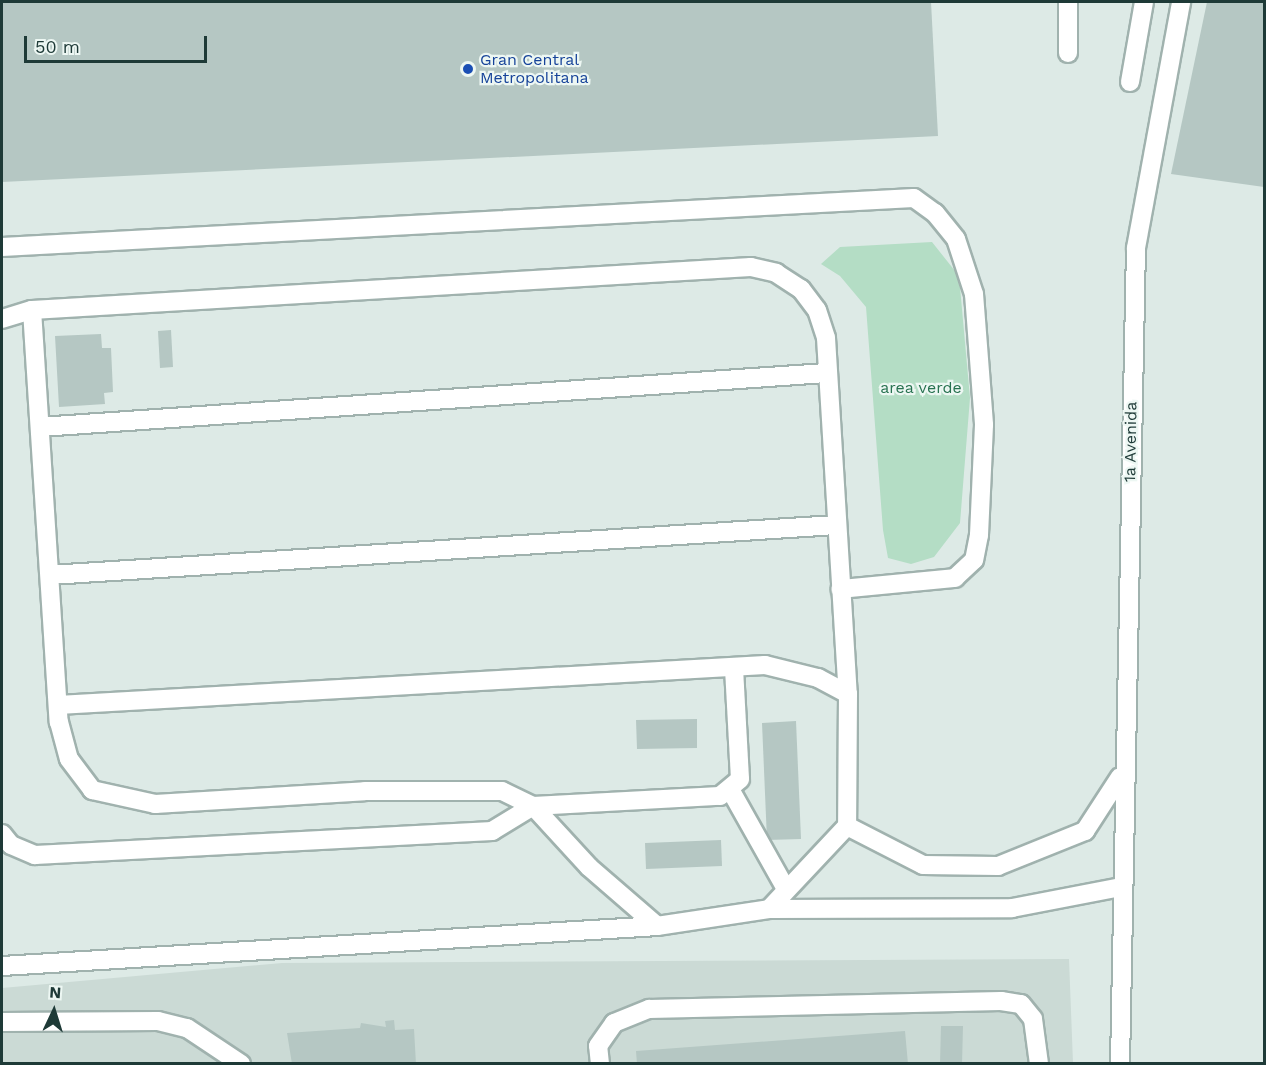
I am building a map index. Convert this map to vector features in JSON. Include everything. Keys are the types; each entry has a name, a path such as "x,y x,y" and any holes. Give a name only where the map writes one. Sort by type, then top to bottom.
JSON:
{"street":[{"path":"1068,2 1068,53"},
{"path":"1130,82 1143,2"},
{"name":"1a Avenida","path":"1120,1064 1122,773 1136,248 1181,2"},
{"path":"2,247 914,198 935,213 956,239 974,294 984,425 979,535 974,560 955,578 841,589"},
{"path":"2,319 33,310 751,267 776,273 801,289 817,310 826,338 848,694 847,826 769,909"},
{"path":"33,310 58,705 69,759 92,790 155,804 365,791 502,791 533,806 589,867 657,926"},
{"path":"40,427 827,374"},
{"path":"50,575 836,525"},
{"path":"58,705 734,667 786,667 848,694"},
{"path":"2,834 11,845 35,855 492,831 533,806 731,791 740,779 734,667"},
{"path":"847,826 923,865 998,866 1085,831 1122,773"},
{"path":"731,791 786,889"},
{"path":"2,966 657,926 769,909 1012,908 1121,887"},
{"path":"600,1064 598,1046 614,1023 649,1009 1001,1001 1021,1005 1033,1019 1039,1064"},
{"path":"2,1022 158,1021 196,1033 241,1064"}],"shaded area":[{"path":"1069,959 1073,1063 2,1064 2,988 282,963"}],"green space":[{"name":"area verde","path":"932,242 959,276 970,398 960,523 934,557 911,564 888,558 883,530 866,307 840,276 821,264 840,247"}],"building":[{"name":"Gran Central Metropolitana","path":"2,2 931,2 938,136 2,182"},
{"path":"1207,2 1264,2 1264,187 1171,174"},
{"path":"171,330 173,367 160,368 158,331"},
{"path":"101,334 102,348 111,348 113,392 104,393 105,404 59,407 55,336"},
{"path":"697,719 697,748 637,749 636,720"},
{"path":"796,721 801,839 767,840 762,723"},
{"path":"721,840 722,866 646,869 645,843"},
{"path":"394,1020 395,1030 414,1029 416,1064 292,1064 287,1033 360,1028 361,1023 386,1027 385,1021"},
{"path":"941,1026 963,1026 962,1064 940,1064"},
{"path":"905,1031 908,1064 637,1064 636,1051"}],"place":[{"name":"Gran Central Metropolitana","path":"468,69"}]}
